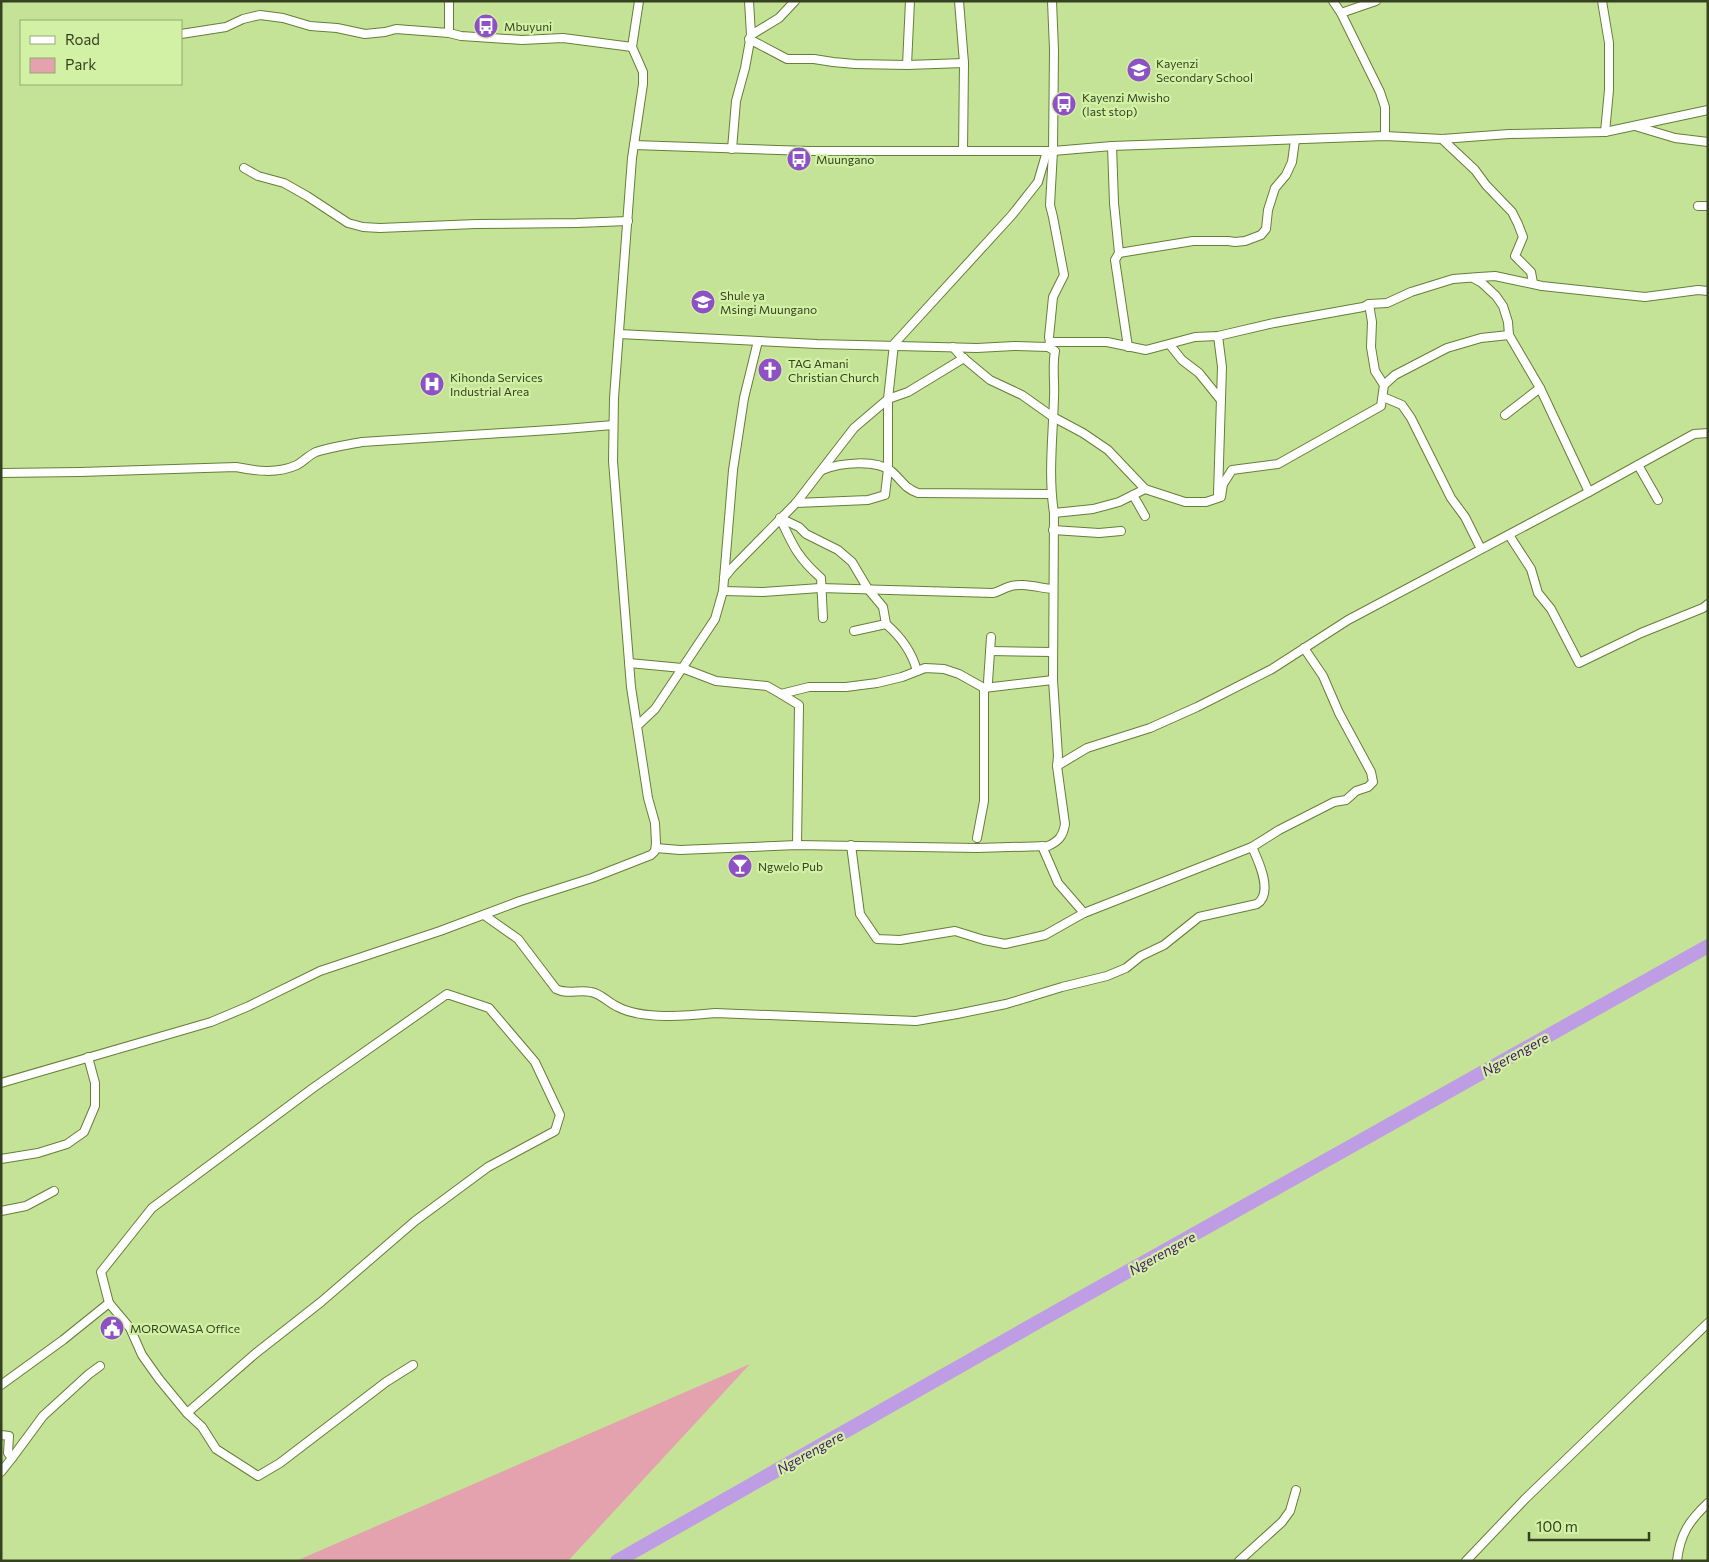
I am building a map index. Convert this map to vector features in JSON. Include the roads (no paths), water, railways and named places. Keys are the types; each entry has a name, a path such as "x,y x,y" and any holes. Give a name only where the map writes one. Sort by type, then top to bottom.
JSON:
{"street":[{"path":"449,1 449,33"},
{"path":"1,1083 212,1022 320,971 440,932 520,901 624,866 651,855 656,848 655,823 648,798 629,663 613,461 613,425 632,158 643,77 643,72 632,47 639,1"},
{"path":"732,149 736,100 745,68 750,37 749,1"},
{"path":"750,37 779,18 796,1"},
{"path":"907,65 910,1"},
{"path":"959,1 964,63 963,151"},
{"path":"656,848 680,850 797,845 978,848 1048,846 1058,842 1063,832 1065,824 1057,766 1058,756 1052,680 1054,513 1051,494 1054,351 1049,344 1049,337 1053,297 1064,275 1054,217 1050,205 1054,50 1052,1"},
{"path":"1332,1 1342,13 1380,92 1385,107 1385,136"},
{"path":"1342,13 1376,1"},
{"path":"1602,1 1609,43 1609,90 1605,132"},
{"path":"182,34 226,27 242,18 260,15 283,18 310,26 337,28 365,34 396,29 522,40 563,38 632,47"},
{"path":"750,37 787,59 907,65 964,63"},
{"path":"634,145 732,149 1050,152 1112,146 1385,136 1442,139 1509,134 1605,132 1708,110"},
{"path":"1633,125 1675,138 1708,142"},
{"path":"1442,139 1475,170 1512,212 1523,237 1515,256 1531,272 1533,283"},
{"path":"1119,252 1193,241 1244,241 1260,234 1266,229 1268,210 1274,188 1286,175 1292,162 1296,140"},
{"path":"1112,146 1114,203 1119,252 1116,260 1128,347"},
{"path":"796,503 868,500 885,495 888,469 888,400 894,344 1012,215 1038,182 1050,152"},
{"path":"244,168 258,176 284,184 307,196 348,223 363,227 628,221"},
{"path":"1698,206 1708,206"},
{"path":"619,334 818,344 894,344 977,348 1107,342 1146,350 1195,337 1218,336 1274,323 1363,307 1368,304 1387,303 1436,284 1453,279 1472,277 1495,276 1542,286 1645,297 1698,290 1708,291"},
{"path":"1472,277 1482,283 1496,296 1503,306 1508,322 1509,335 1540,388 1589,492"},
{"path":"953,347 990,380 1022,395 1108,450 1145,489 1184,502 1206,502 1221,497 1223,484 1232,470 1278,464 1381,406 1384,385 1375,371 1372,347 1372,322 1368,304"},
{"path":"1384,385 1395,375 1447,348 1482,338 1509,335"},
{"path":"1217,498 1222,367 1218,336"},
{"path":"637,726 655,709 715,619 723,591 734,461 744,398 758,341"},
{"path":"1170,345 1182,360 1199,373 1220,398"},
{"path":"724,578 796,503 854,428 888,400 908,392 964,358"},
{"path":"1505,415 1540,388"},
{"path":"1383,397 1402,405 1411,418 1451,498 1466,517 1481,550"},
{"path":"1,473 236,467 255,471 272,471 299,464 314,453 362,442 565,430 613,425"},
{"path":"1057,766 1087,748 1150,728 1197,707 1272,668 1348,620 1638,464 1694,434 1708,433"},
{"path":"822,470 836,465 868,464 888,469 909,490 918,493 1051,494"},
{"path":"1638,464 1658,500"},
{"path":"1054,513 1093,509 1119,502 1145,489"},
{"path":"1133,495 1145,516"},
{"path":"780,518 794,548 806,565 821,578 823,618"},
{"path":"780,518 838,550 852,562 868,589 883,607 886,624 898,634 914,660 917,670"},
{"path":"1054,530 1099,533 1121,531"},
{"path":"1509,535 1532,569 1538,593 1551,609 1579,663 1621,642 1703,608 1708,604"},
{"path":"723,591 763,592 823,588 993,593 1008,587 1022,586 1053,589"},
{"path":"854,630 886,624"},
{"path":"977,838 984,801 986,685 991,637"},
{"path":"851,845 860,914 877,939 900,940 955,931 1005,944 1045,935 1084,913 1252,847 1279,830 1334,802 1346,800 1356,791 1368,787 1373,782 1371,772 1323,676 1304,648"},
{"path":"990,650 1053,652"},
{"path":"629,663 682,668 716,681 767,686 799,705 797,845"},
{"path":"781,694 809,687 846,687 877,683 902,677 925,668 944,669 986,685 1052,680"},
{"path":"1042,846 1058,883 1084,913"},
{"path":"484,915 518,939 556,989 562,992 592,992 601,995 617,1007 630,1011 651,1015 715,1013 916,1021 1006,1004 1107,976 1126,968 1141,956 1164,945 1199,918 1257,904 1263,897 1264,884 1263,874 1252,847"},
{"path":"187,1413 415,1221 488,1167 555,1132 560,1114 535,1062 489,1008 447,994 313,1088 152,1208 101,1272 109,1303 130,1328 142,1355 159,1379 187,1413 202,1427 216,1449 258,1476 280,1463 386,1382 413,1365"},
{"path":"1,1159 38,1153 66,1144 84,1132 95,1106 95,1083 88,1057"},
{"path":"1,1212 26,1206 54,1191"},
{"path":"1,1385 63,1340 109,1303"},
{"path":"1466,1561 1526,1498 1708,1323"},
{"path":"1,1472 43,1416 100,1366"},
{"path":"1,1434 9,1436 8,1453 12,1458"},
{"path":"1239,1561 1282,1522 1290,1511 1296,1490"},
{"path":"1677,1561 1685,1529 1708,1502"}],"waterway":[{"name":"Ngerengere","path":"617,1561 1043,1319 1708,946"}],"place":[{"name":"Mbuyuni","path":"486,26"},
{"name":"Kayenzi Secondary School","path":"1139,70"},
{"name":"Kayenzi Mwisho (last stop)","path":"1064,104"},
{"name":"Muungano","path":"799,159"},
{"name":"Shule ya Msingi Muungano","path":"703,302"},
{"name":"TAG Amani Christian Church","path":"770,370"},
{"name":"Kihonda Services Industrial Area","path":"432,384"},
{"name":"Ngwelo Pub","path":"740,866"},
{"name":"MOROWASA Office","path":"112,1328"}]}
